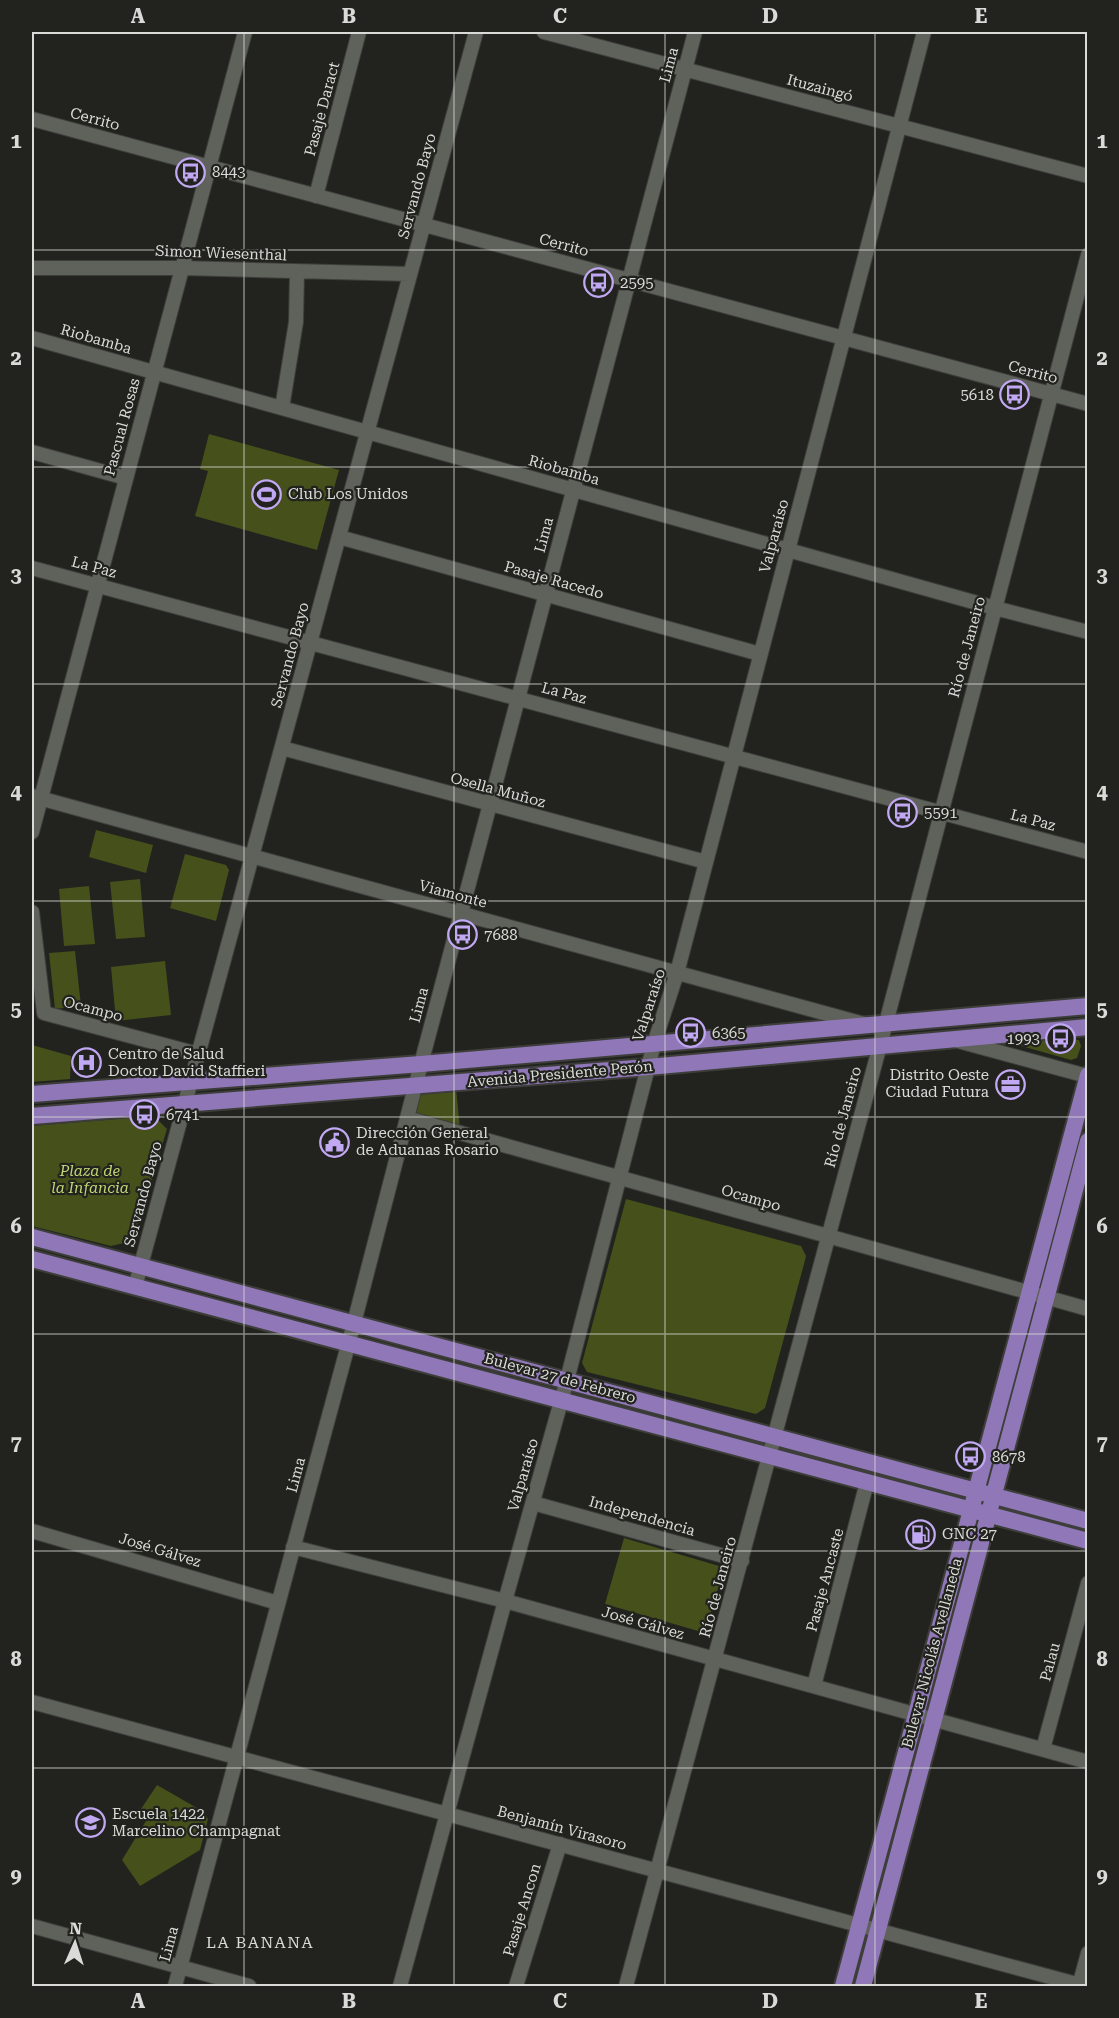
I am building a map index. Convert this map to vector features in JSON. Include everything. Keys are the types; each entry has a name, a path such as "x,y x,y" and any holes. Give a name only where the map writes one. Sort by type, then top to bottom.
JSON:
{"main road":[{"name":"Avenida Presidente Perón","path":"32,1094 421,1064 1088,1005"},
{"name":"Avenida Presidente Perón","path":"32,1116 648,1068 1088,1027"},
{"name":"Bulevar Nicolás Avellaneda","path":"863,1986 934,1718 979,1512 976,1491 1087,1076"},
{"name":"Bulevar Nicolás Avellaneda","path":"843,1986 916,1713 979,1512 993,1496 1088,1141"},
{"name":"Bulevar 27 de Febrero","path":"32,1237 1088,1521"},
{"name":"Bulevar 27 de Febrero","path":"32,1259 1088,1541"}],"street":[{"name":"Pascual Rosas","path":"32,832 36,797 97,585 245,32"},
{"name":"Pasaje Daract","path":"316,196 359,32"},
{"name":"Servando Bayo","path":"135,1287 476,32"},
{"name":"Ituzaingó","path":"544,32 1088,176"},
{"name":"Lima","path":"175,1986 354,1323 695,32"},
{"name":"Valparaíso","path":"400,1986 562,1400 654,1044 677,973 924,32"},
{"name":"Cerrito","path":"32,119 1088,404"},
{"name":"Río de Janeiro","path":"626,1986 829,1237 1088,255"},
{"name":"Simon Wiesenthal","path":"32,268 182,268 410,274"},
{"path":"282,408 296,322 297,272"},
{"name":"Riobamba","path":"32,338 995,608 1088,632"},
{"path":"32,452 126,478"},
{"name":"Pasaje Racedo","path":"339,537 760,654"},
{"name":"La Paz","path":"32,568 1088,852"},
{"name":"Osella Muñoz","path":"282,748 706,862"},
{"name":"Viamonte","path":"36,797 866,1024"},
{"name":"Ocampo","path":"32,912 44,1013 198,1054"},
{"path":"954,1039 1087,1076"},
{"name":"Ocampo","path":"407,1118 1088,1309"},
{"name":"Pasaje Ancaste","path":"814,1686 867,1482"},
{"name":"Independencia","path":"533,1503 742,1561"},
{"name":"José Gálvez","path":"32,1531 278,1603"},
{"name":"José Gálvez","path":"293,1548 505,1601 1088,1762"},
{"name":"Palau","path":"1043,1749 1088,1583"},
{"name":"Benjamín Virasoro","path":"32,1702 1081,1986"},
{"name":"Pasaje Ancon","path":"516,1986 560,1844"},
{"path":"32,1926 249,1986"},
{"path":"1081,1986 1088,1953"}],"green space":[{"name":"Club Los Unidos","path":"209,434 339,470 317,550 195,516 208,471 200,469"},
{"path":"96,830 153,845 146,873 89,857"},
{"path":"185,854 226,865 229,870 216,921 170,908"},
{"path":"140,879 145,937 116,939 110,882"},
{"path":"89,886 95,944 64,946 59,889"},
{"path":"75,951 81,1006 55,1009 49,953"},
{"path":"165,961 171,1015 116,1021 111,967"},
{"path":"1079,1040 1081,1046 1077,1058 1071,1060 1011,1043"},
{"path":"32,1045 71,1056 70,1079 32,1082"},
{"path":"456,1088 460,1129 418,1115 417,1099 421,1094 426,1091"},
{"name":"Plaza de la Infancia","path":"154,1116 167,1129 133,1241 111,1246 32,1226 32,1126"},
{"path":"626,1199 801,1246 806,1256 804,1264 765,1408 756,1414 587,1372 582,1363"},
{"path":"624,1538 719,1566 722,1575 705,1633 605,1604"},
{"path":"157,1785 204,1812 208,1819 200,1850 140,1886 122,1860 149,1816 141,1809"}],"place":[{"name":"8443","path":"191,172"},
{"name":"2595","path":"599,283"},
{"name":"5618","path":"1015,395"},
{"name":"Club Los Unidos","path":"267,494"},
{"name":"5591","path":"903,813"},
{"name":"7688","path":"463,935"},
{"name":"6365","path":"691,1033"},
{"name":"1993","path":"1061,1039"},
{"name":"Centro de Salud Doctor David Staffieri","path":"87,1063"},
{"name":"Distrito Oeste Ciudad Futura","path":"1010,1084"},
{"name":"6741","path":"145,1115"},
{"name":"Dirección General de Aduanas Rosario","path":"335,1142"},
{"name":"8678","path":"971,1457"},
{"name":"GNC 27","path":"921,1534"},
{"name":"Escuela 1422 Marcelino Champagnat","path":"91,1823"}],"district":[{"name":"LA BANANA","path":"260,1942"}]}
